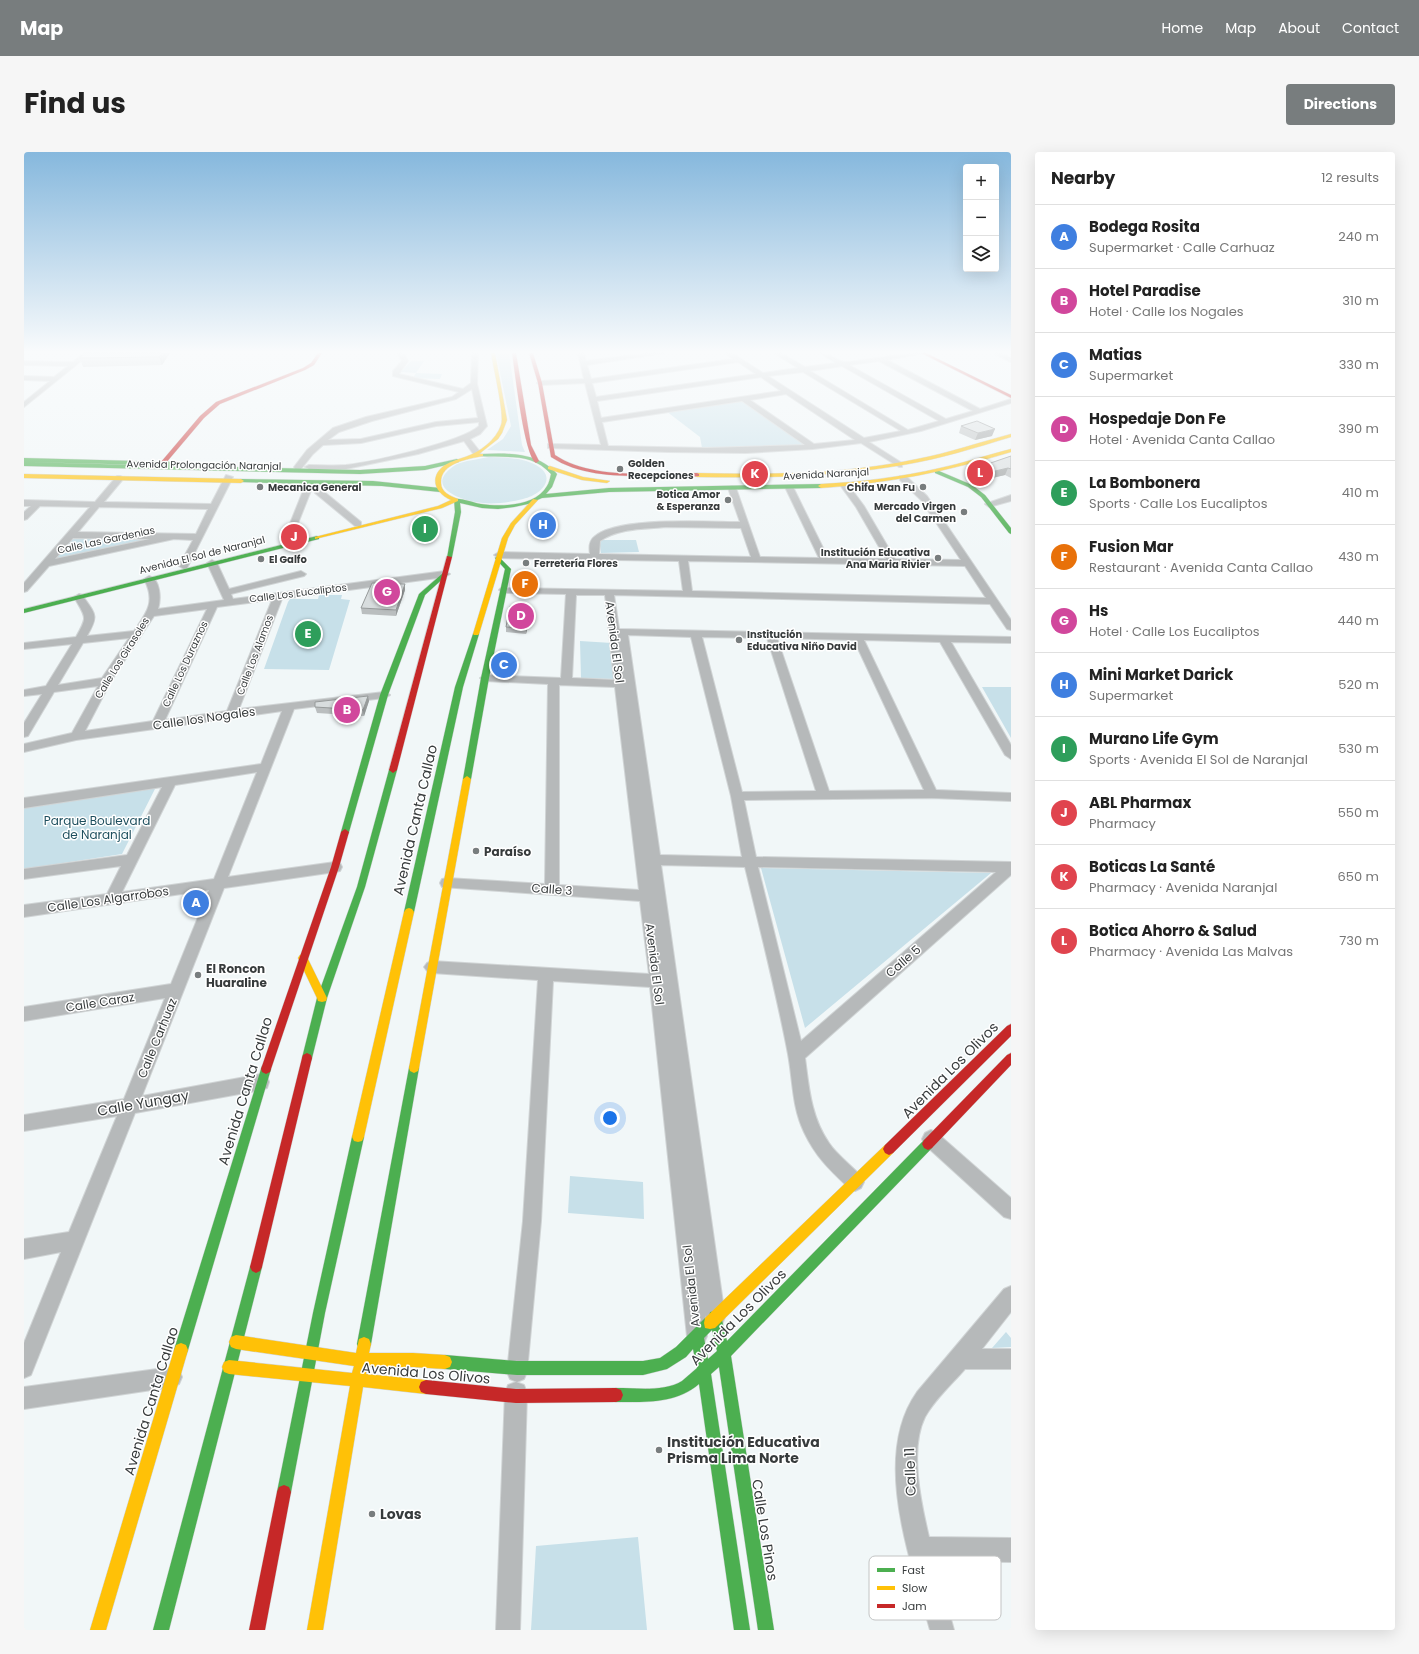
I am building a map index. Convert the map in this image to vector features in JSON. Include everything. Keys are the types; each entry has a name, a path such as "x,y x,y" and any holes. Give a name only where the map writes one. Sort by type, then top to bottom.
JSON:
{"main road":[{"path":"164,463 198,422"},
{"path":"468,458 500,437 504,429 505,422"},
{"path":"525,422 529,445 536,461"},
{"path":"547,422 551,446"},
{"name":"Avenida Naranjal","path":"551,446 553,456 562,464 582,469 603,472 739,476 843,472 899,465 947,455 1011,435"},
{"name":"Avenida Naranjal","path":"468,458 481,455 510,455 536,461 549,468 589,479 622,481 813,481 856,478 946,462 1011,442"},
{"name":"Avenida Naranjal","path":"454,500 488,507 505,507 539,498 609,490 844,485 903,478 937,472 1011,450"},
{"name":"Avenida Prolongación Naranjal","path":"24,460 58,463 360,472 425,468 468,458"},
{"path":"161,1630 236,1342 322,998 361,887 445,574 458,512 454,500 440,490 437,482 439,474 446,467 457,461"},
{"name":"Avenida Prolongación Naranjal","path":"24,464 164,463 298,467"},
{"path":"549,468 562,464"},
{"name":"Avenida Canta Callao","path":"257,1630 322,1298 459,687 504,538 510,528 553,485 554,480 549,468"},
{"path":"949,469 984,489 1011,532"},
{"name":"Avenida Prolongación Naranjal","path":"26,474 48,472 321,484 384,484"},
{"path":"843,472 889,473"},
{"path":"937,472 970,486 1011,519"},
{"name":"Avenida Prolongación Naranjal","path":"26,474 120,478 310,478 440,490"},
{"name":"Avenida El Sol de Naranjal","path":"24,605 454,500"},
{"name":"Avenida El Sol de Naranjal","path":"24,611 440,507 454,500"},
{"path":"315,1630 357,1381 447,883 485,678 508,569 498,557"},
{"name":"Avenida Canta Callao","path":"98,1630 172,1377 198,1298 261,1082 335,866 384,695 422,594 445,574"},
{"path":"303,958 322,998"},
{"name":"Avenida Los Olivos","path":"236,1342 361,1360 413,1360 516,1368 643,1368 662,1364 682,1352 715,1317 855,1182 1011,1028"},
{"name":"Avenida Los Olivos","path":"229,1367 516,1396 651,1395 670,1392 686,1386 724,1354 1011,1058"},
{"name":"Calle Los Pinos","path":"715,1317 724,1354 766,1630"},
{"path":"697,1336 704,1371 742,1630"}],"street":[{"path":"298,467 320,443 336,430 359,422"},
{"path":"320,443 361,441 436,424 459,422"},
{"path":"298,467 356,465 418,452 466,438 477,432 483,426 482,422"},
{"path":"599,422 605,447"},
{"path":"777,422 813,447"},
{"path":"834,422 899,465"},
{"path":"890,422 907,432"},
{"path":"551,446 700,450 813,447 863,441 907,432 941,422"},
{"path":"466,438 477,453"},
{"path":"24,589 120,478"},
{"path":"903,478 920,492 1011,626"},
{"path":"184,566 197,537 228,479"},
{"path":"287,541 310,483"},
{"path":"321,484 317,487 318,491 358,524"},
{"path":"844,485 860,506 892,562"},
{"path":"789,487 825,561"},
{"path":"732,488 757,560"},
{"path":"993,503 1011,498"},
{"path":"24,503 96,506 214,507"},
{"path":"24,518 37,504"},
{"path":"594,557 594,544 597,538 602,534 629,527 662,525 745,525"},
{"path":"71,535 197,537"},
{"name":"Calle Las Gardenias","path":"30,570 172,537"},
{"path":"498,557 594,557 968,563"},
{"path":"684,559 688,595"},
{"path":"212,563 229,602"},
{"path":"225,593 300,574"},
{"name":"Calle Los Eucaliptos","path":"152,613 445,574"},
{"name":"Calle Los Girasoles","path":"76,736 106,681 152,613 156,601 156,595 148,579"},
{"path":"504,590 994,601"},
{"path":"552,889 560,681 572,592"},
{"name":"Avenida El Sol","path":"613,592 652,860 652,896 657,981 697,1336"},
{"name":"Calle Los Alamos","path":"232,714 278,596"},
{"path":"24,733 90,622 90,616 79,597"},
{"name":"Calle Los Duraznos","path":"157,725 214,604"},
{"path":"618,632 1011,640"},
{"name":"Avenida El Sol","path":"618,632 620,684 652,896 671,984 715,1317"},
{"path":"24,646 137,634"},
{"path":"696,634 737,796 750,861 767,926 796,1055 803,1106 810,1126 823,1150 855,1182"},
{"path":"771,636 824,796"},
{"path":"857,636 932,794"},
{"path":"944,639 1011,755"},
{"path":"485,678 620,684"},
{"path":"24,693 106,681"},
{"name":"Calle los Nogales","path":"24,748 76,736 290,706 384,695"},
{"name":"Calle Carhuaz","path":"24,1368 290,706"},
{"path":"24,803 266,767"},
{"path":"111,899 171,781"},
{"path":"737,796 932,794 1011,797"},
{"path":"24,874 132,859"},
{"path":"652,860 1011,867"},
{"name":"Calle Los Algarrobos","path":"24,911 219,884 335,866"},
{"name":"Calle 5","path":"796,1055 1011,867"},
{"name":"Calle 3","path":"447,883 652,896"},
{"path":"432,967 546,976 657,981"},
{"path":"508,1630 516,1368 532,1221 546,976"},
{"name":"Calle Caraz","path":"24,1014 176,990"},
{"name":"Calle Yungay","path":"24,1123 130,1106 261,1082"},
{"path":"931,1139 1011,1210"},
{"path":"24,1249 76,1240"},
{"name":"Calle 11","path":"923,1556 907,1488 906,1454 915,1414 1011,1296"},
{"path":"960,1359 1011,1359"},
{"path":"24,1398 172,1377"},
{"path":"921,1550 1011,1550"},
{"name":"Calle 11","path":"939,1620 942,1630"}],"green space":[{"path":"510,422 519,422 522,445 525,452 487,450 503,439 511,426"},
{"path":"680,422 774,422 808,446 702,448 700,437"},
{"path":"489,457 518,459 534,464 546,474 547,479 545,484 536,494 530,497 511,502 499,503 481,503 470,501 451,493 443,485 442,480 445,474 454,466 463,462"},
{"path":"72,538 145,540 54,559"},
{"path":"599,540 636,540 639,552 601,553"},
{"path":"319,595 342,595 341,599 350,600 329,670 264,669 290,599 318,599"},
{"path":"580,641 612,643 614,679 581,678"},
{"path":"982,687 1011,687 1011,738"},
{"name":"Parque Boulevard de Naranjal","path":"157,785 122,854 24,869 24,808"},
{"path":"761,868 991,873 805,1028"},
{"path":"570,1176 643,1182 644,1219 568,1213"},
{"path":"1006,1332 1011,1338 1011,1347 992,1348"},
{"path":"638,1537 647,1630 531,1630 536,1546"}],"building":[{"path":"979,422 995,429 978,433 961,426"},
{"path":"1011,456 1011,469 1008,468 978,475 976,468"},
{"path":"372,583 405,584 396,610 361,608"},
{"path":"510,606 531,607 526,628 506,627"},
{"path":"368,696 363,710 315,707 315,702"}],"traffic: fast":[{"path":"456,500 482,506 514,506 541,496 550,487 554,474 548,467 540,462 520,456 481,455"},
{"path":"24,460 176,464"},
{"path":"24,464 360,472 425,468 457,461"},
{"path":"937,472 970,486 983,496 1011,532"},
{"path":"241,481 384,484"},
{"path":"373,483 440,490"},
{"path":"542,496 609,490 821,486"},
{"path":"449,557 458,512 457,501"},
{"path":"24,611 317,538"},
{"path":"467,779 485,678 508,569 498,558"},
{"path":"345,832 384,695 422,594 445,574"},
{"path":"409,912 459,687 476,634"},
{"path":"307,1058 322,998 361,887 393,770"},
{"path":"364,1344 414,1068"},
{"path":"181,1350 266,1069"},
{"path":"284,1492 319,1313 358,1137"},
{"path":"616,1395 651,1395 670,1392 686,1386 724,1354 928,1144"},
{"path":"161,1630 256,1267"},
{"path":"715,1317 724,1354 766,1630"},
{"path":"445,1362 517,1368 643,1368 662,1364 681,1352 710,1323"},
{"path":"697,1336 704,1371 742,1630"}],"traffic: slow":[{"path":"468,458 491,443 500,433 504,422"},
{"path":"697,475 745,476 841,472 935,457 1011,435"},
{"path":"821,486 846,485 918,475 964,464 1011,450"},
{"path":"456,500 450,498 440,490 438,477 441,471 447,466 460,460 481,455"},
{"path":"550,468 582,478 607,481"},
{"path":"24,476 241,481"},
{"path":"317,538 440,507 455,500"},
{"path":"476,634 505,538 513,524 535,500"},
{"path":"414,1068 467,779"},
{"path":"358,1137 409,912"},
{"path":"303,958 322,998"},
{"path":"710,1323 889,1149"},
{"path":"236,1342 361,1360 413,1360 445,1362"},
{"path":"315,1630 364,1344"},
{"path":"98,1630 181,1350"},
{"path":"229,1367 426,1387"}],"traffic: jam":[{"path":"163,463 198,422"},
{"path":"525,422 529,445 536,461"},
{"path":"547,422 553,456 564,463 580,469 621,474 697,475"},
{"path":"393,770 449,557"},
{"path":"266,1069 335,867 345,832"},
{"path":"889,1149 1011,1029"},
{"path":"256,1267 307,1058"},
{"path":"928,1144 1011,1058"},
{"path":"426,1387 516,1396 616,1395"},
{"path":"257,1630 284,1492"}],"place":[{"name":"Golden Recepciones","path":"620,469"},
{"name":"Botica Ahorro & Salud","path":"980,473"},
{"name":"Boticas La Santé","path":"755,474"},
{"name":"Mecanica General","path":"260,487"},
{"name":"Chifa Wan Fu","path":"923,487"},
{"name":"Botica Amor & Esperanza","path":"728,500"},
{"name":"Mercado Virgen del Carmen","path":"964,512"},
{"name":"Mini Market Darick","path":"543,525"},
{"name":"Murano Life Gym","path":"425,529"},
{"name":"ABL Pharmax","path":"294,537"},
{"name":"Institución Educativa Ana Maria Rivier","path":"938,558"},
{"name":"El Galfo","path":"261,559"},
{"name":"Ferretería Flores","path":"526,563"},
{"name":"Fusion Mar","path":"525,584"},
{"name":"Hs","path":"387,592"},
{"name":"Hospedaje Don Fe","path":"521,616"},
{"name":"La Bombonera","path":"308,634"},
{"name":"Institución Educativa Niño David","path":"739,640"},
{"name":"Matias","path":"504,665"},
{"name":"Hotel Paradise","path":"347,710"},
{"name":"Paraíso","path":"476,851"},
{"name":"Bodega Rosita","path":"196,903"},
{"name":"El Roncon Huaraline","path":"198,975"},
{"name":"Institución Educativa Prisma Lima Norte","path":"659,1450"},
{"name":"Lovas","path":"372,1514"}]}
